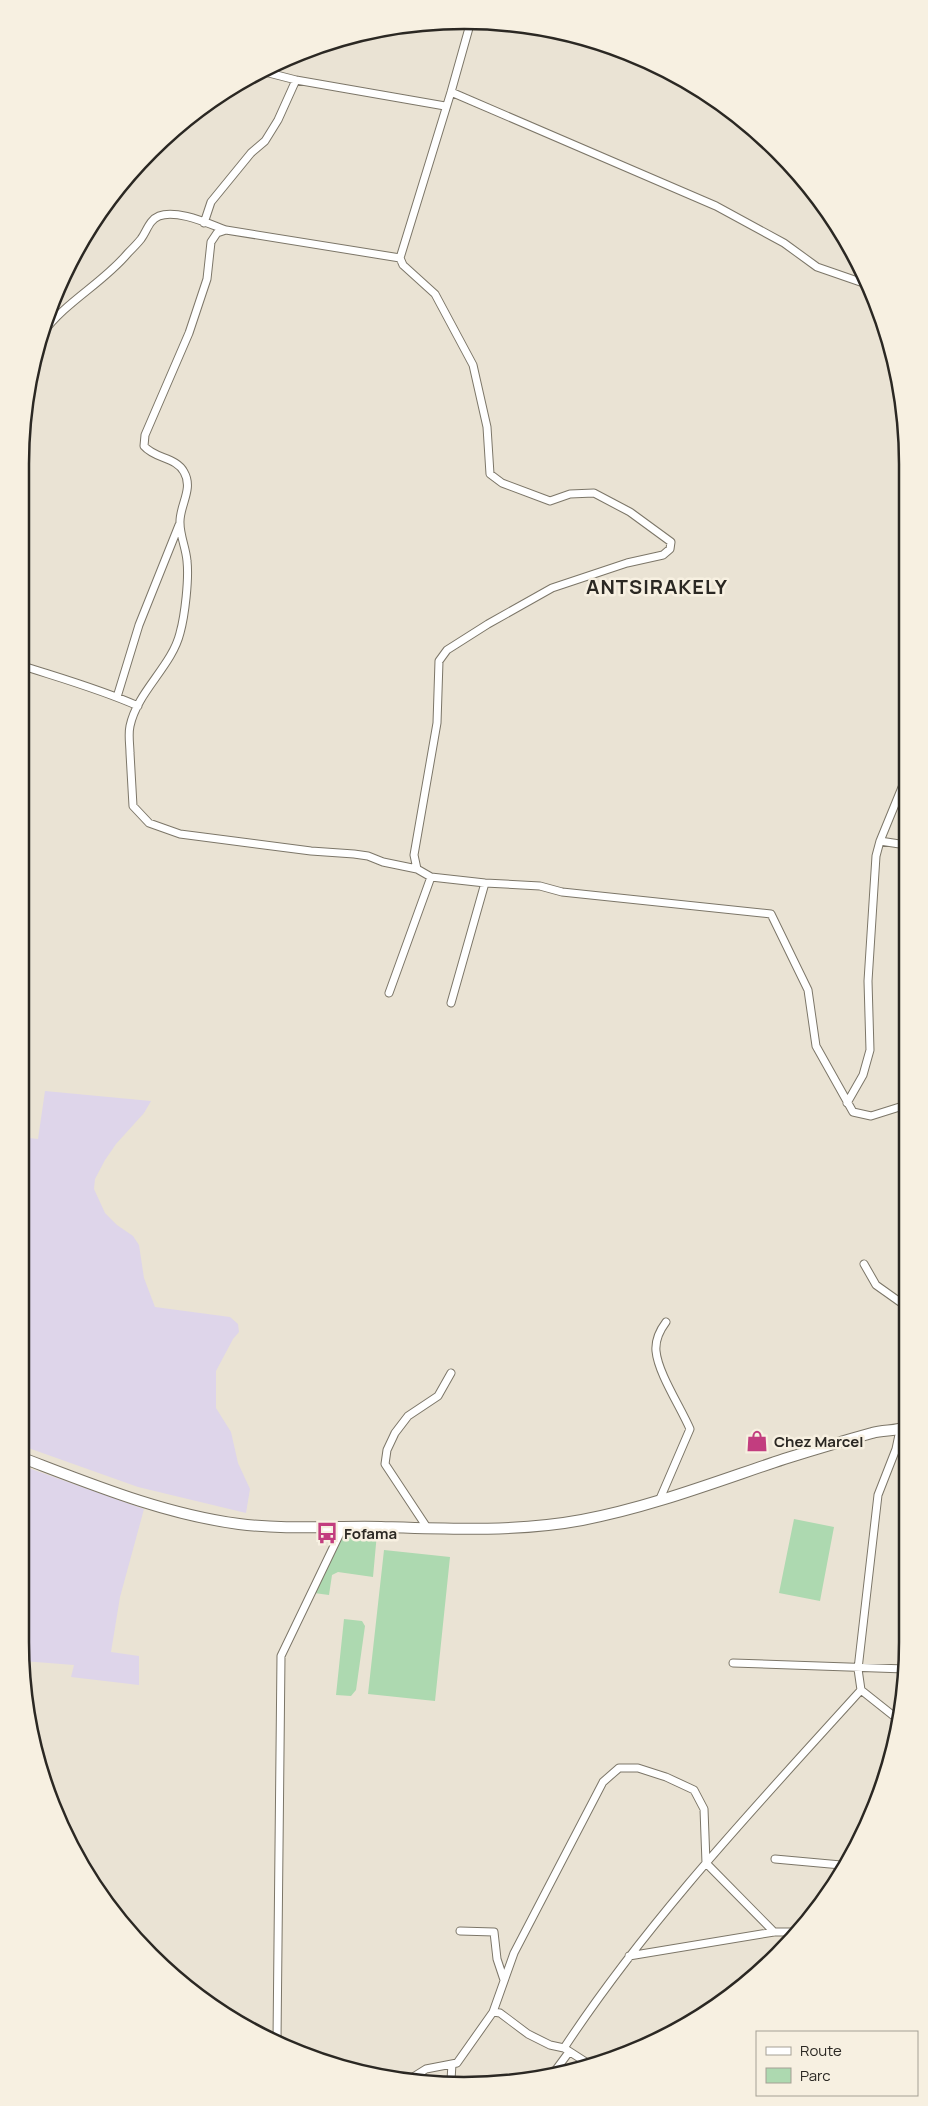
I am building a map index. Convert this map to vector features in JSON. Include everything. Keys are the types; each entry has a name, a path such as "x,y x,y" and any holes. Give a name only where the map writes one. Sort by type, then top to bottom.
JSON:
{"main road":[{"path":"29,1460 126,1497 238,1524 270,1527 428,1529 501,1527 581,1521 659,1501 875,1432 899,1429"}],"street":[{"path":"417,869 414,855 437,723 439,662 448,650 488,624 552,588 627,562 663,555 670,549 671,542 630,512 594,493 570,494 550,501 502,483 490,474 487,427 473,365 435,294 403,266 400,258 469,29"},
{"path":"272,74 296,80 446,106"},
{"path":"204,223 210,202 252,152 265,141 278,120 296,80"},
{"path":"451,92 716,206 784,243 818,267 859,281"},
{"path":"55,316 124,258 142,238 150,223 158,216 169,214 226,230 400,258"},
{"path":"226,230 217,233 210,242 208,279 192,324 145,435 144,446 150,453 172,460 184,470 188,481 187,492 180,513 180,525 187,561 184,611 180,635 138,706 130,727 133,806 150,823 180,834 311,851 368,856 383,862 417,869 432,877 485,883 540,886 577,894 770,914 808,990 816,1046 853,1112 871,1116 899,1107"},
{"path":"117,696 139,625 180,525"},
{"path":"29,668 117,696 138,706"},
{"path":"847,1102 864,1075 870,1050 868,981 876,856 880,841 899,795"},
{"path":"880,841 899,844"},
{"path":"389,993 432,877"},
{"path":"451,1003 485,883"},
{"path":"864,1264 876,1285 899,1301"},
{"path":"659,1501 690,1429 681,1407 661,1370 655,1349 659,1333 666,1322"},
{"path":"428,1529 385,1464 387,1450 395,1433 408,1416 438,1396 452,1372"},
{"path":"556,2067 629,1956 706,1863 860,1690 858,1668 878,1495 899,1441"},
{"path":"277,2035 281,1656 343,1527"},
{"path":"733,1663 898,1669"},
{"path":"860,1690 893,1716"},
{"path":"416,2075 426,2069 458,2063 493,2012 514,1953 604,1782 619,1768 638,1768 666,1777 694,1790 704,1809 706,1863 774,1932"},
{"path":"775,1859 838,1865"},
{"path":"460,1932 494,1932 497,1960 504,1980"},
{"path":"629,1956 774,1932 788,1932"},
{"path":"493,2012 500,2013 528,2034 550,2045 566,2050 583,2060"},
{"path":"451,2077 452,2064"}],"shaded area":[{"path":"45,1091 151,1101 144,1113 116,1144 105,1160 95,1179 94,1189 105,1213 117,1225 133,1236 139,1245 144,1278 155,1307 230,1317 238,1324 239,1332 233,1339 216,1371 216,1408 231,1432 238,1463 250,1489 246,1513 138,1487 29,1448 29,1138 38,1139"},
{"path":"29,1468 144,1509 120,1597 111,1652 139,1656 139,1685 71,1677 74,1665 30,1662"}],"green space":[{"path":"794,1519 834,1527 820,1601 779,1593"},
{"path":"344,1533 377,1533 373,1577 338,1572 332,1575 329,1595 314,1593"},
{"path":"384,1550 450,1557 435,1701 368,1694"},
{"path":"344,1619 362,1621 365,1626 356,1690 351,1696 336,1695"}],"place":[{"name":"Chez Marcel","path":"757,1441"},
{"name":"Fofama","path":"327,1533"}],"district":[{"name":"ANTSIRAKELY","path":"657,586"}]}
